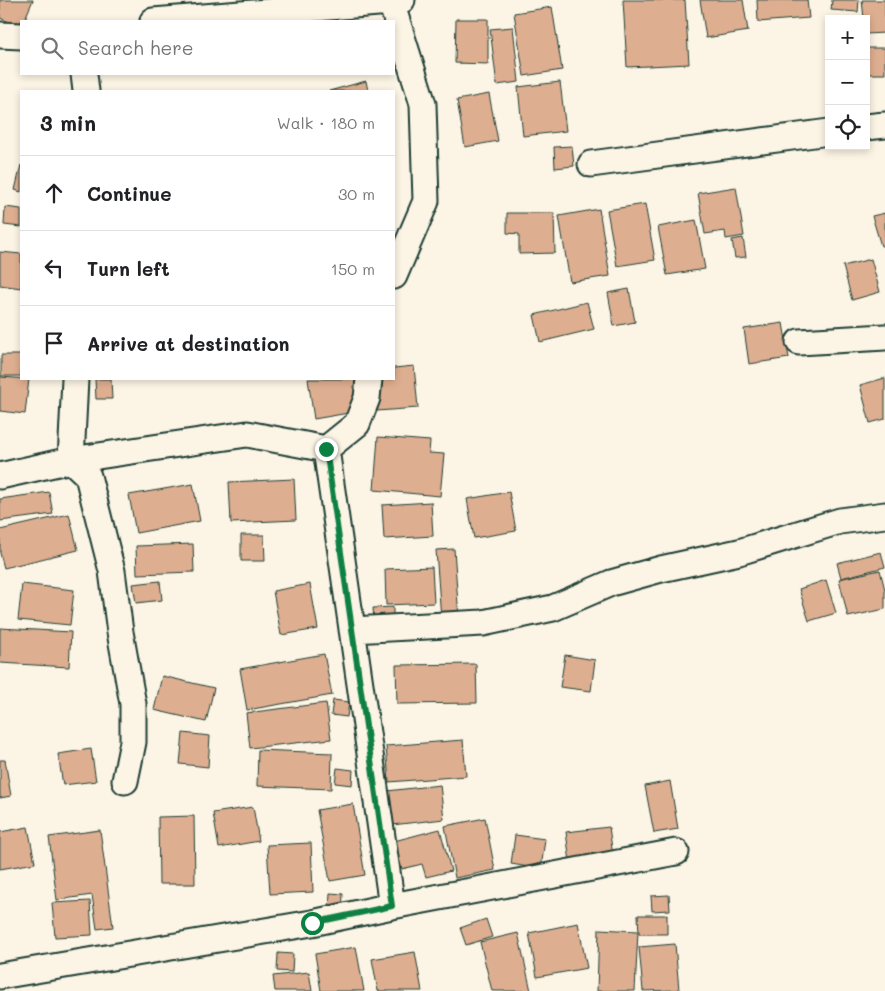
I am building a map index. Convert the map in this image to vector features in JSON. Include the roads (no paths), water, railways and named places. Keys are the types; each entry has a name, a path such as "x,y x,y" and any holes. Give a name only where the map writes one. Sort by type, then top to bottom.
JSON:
{"street":[{"path":"164,20 397,1 423,104 426,200 395,274"},
{"path":"0,35 20,36"},
{"path":"84,75 86,90"},
{"path":"870,127 885,125"},
{"path":"591,164 825,133"},
{"path":"799,342 885,337"},
{"path":"75,380 71,460 88,476 112,571 120,632 133,704 133,742 125,781"},
{"path":"0,476 71,460 247,434 326,449 357,424 367,398 369,380"},
{"path":"326,449 392,906"},
{"path":"352,630 483,623 553,608 611,583 661,569 739,552 840,521 885,515"},
{"path":"0,976 312,923 676,852"}]}
